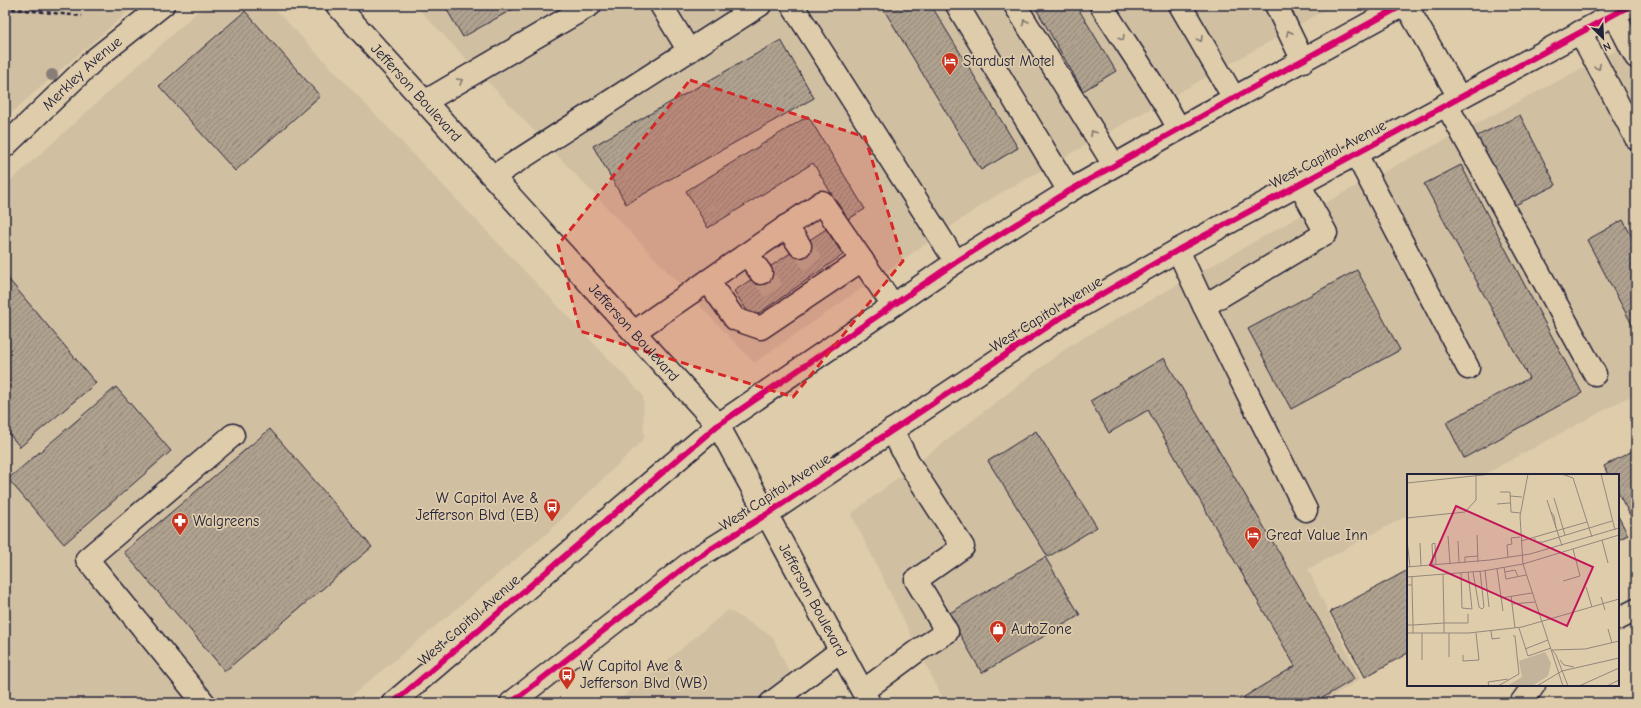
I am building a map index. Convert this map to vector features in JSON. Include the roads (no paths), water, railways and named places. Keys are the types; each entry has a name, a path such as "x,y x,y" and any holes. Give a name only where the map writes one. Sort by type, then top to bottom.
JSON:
{"main road":[{"name":"Merkley Avenue","path":"5,146 95,59 163,5"},
{"name":"Jefferson Boulevard","path":"337,5 426,101 718,425 866,697"},
{"path":"426,101 590,5"},
{"path":"661,5 689,51"},
{"path":"494,176 760,5"},
{"path":"792,5 956,262"},
{"path":"957,5 1069,191"},
{"path":"1015,5 1114,165"},
{"path":"1101,5 1162,98 1179,129"},
{"path":"1180,5 1234,98"},
{"path":"1276,5 1303,61"},
{"path":"1405,5 1452,101 1595,374"},
{"name":"West Capitol Avenue","path":"393,703 718,425 956,262 1069,191 1234,98 1405,5"},
{"path":"1622,10 1636,57"},
{"name":"West Capitol Avenue","path":"511,703 695,559 767,514 1040,331 1178,250 1622,10"},
{"path":"1580,32 1636,138"},
{"path":"1356,154 1468,368"},
{"path":"1204,306 1326,233 1299,184"},
{"path":"634,332 822,202 893,305"},
{"path":"786,226 800,246"},
{"path":"1178,250 1204,306 1306,510"},
{"path":"747,254 761,273"},
{"path":"708,281 735,319 761,328 783,305 823,278 862,260"},
{"path":"866,697 917,651 947,632 916,580 964,547 910,465 892,430"},
{"path":"204,703 87,558 233,435"},
{"path":"1619,619 1636,610"},
{"path":"771,703 840,651"},
{"path":"1521,703 1533,686"}],"tunnel":[{"path":"800,246 819,272"},
{"path":"761,273 779,299"}],"place":[{"name":"Stardust Motel","path":"950,76"},
{"name":"W Capitol Ave & Jefferson Blvd (EB)","path":"552,522"},
{"name":"Walgreens","path":"180,536"},
{"name":"Great Value Inn","path":"1253,550"},
{"name":"AutoZone","path":"998,644"},
{"name":"W Capitol Ave & Jefferson Blvd (WB)","path":"567,690"}]}
